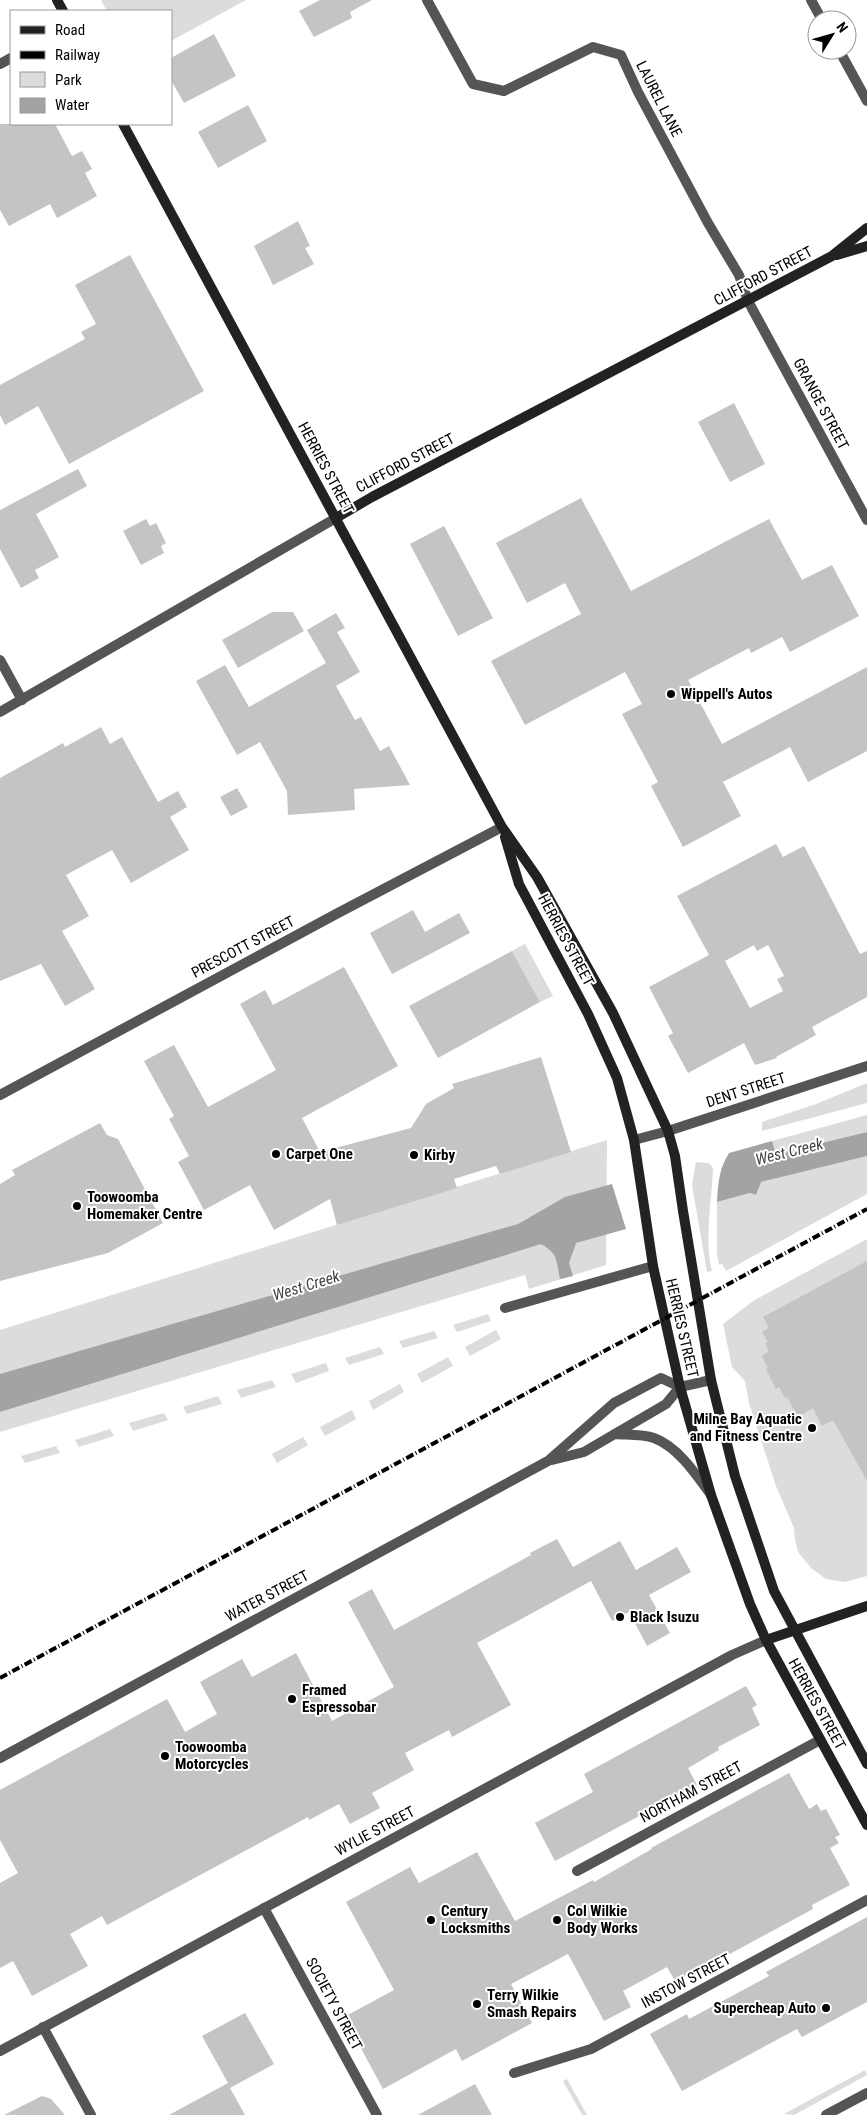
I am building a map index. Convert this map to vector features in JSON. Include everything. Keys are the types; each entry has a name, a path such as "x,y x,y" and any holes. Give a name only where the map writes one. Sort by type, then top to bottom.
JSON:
{"main road":[{"name":"HERRIES STREET","path":"125,125 502,827 537,877 613,1013 668,1131 676,1156 683,1212 711,1380 735,1476 774,1591 867,1764"},
{"name":"CLIFFORD STREET","path":"336,518 372,497 832,256 867,228"},
{"name":"CLIFFORD STREET","path":"832,256 867,246"},
{"name":"HERRIES STREET","path":"502,827 519,884 588,1014 617,1078 634,1140 653,1266 680,1387 711,1496 750,1604 766,1640 867,1826"},
{"path":"766,1640 867,1606"}],"street":[{"name":"LAUREL LANE","path":"427,0 473,84 504,91 593,47 621,55 638,92 708,223 739,275 748,301"},
{"path":"844,60 867,101"},
{"name":"GRANGE STREET","path":"748,301 867,520"},
{"name":"CLIFFORD STREET","path":"0,712 336,518"},
{"path":"0,660 22,700"},
{"name":"PRESCOTT STREET","path":"0,1095 502,827"},
{"name":"DENT STREET","path":"634,1140 668,1131 867,1066"},
{"path":"505,1308 653,1266"},
{"name":"WATER STREET","path":"0,1758 548,1461 614,1403 661,1378 680,1387 666,1404 584,1452 548,1461"},
{"path":"680,1387 711,1380"},
{"path":"614,1434 652,1438 665,1443 692,1469 711,1496"},
{"name":"WYLIE STREET","path":"0,2051 723,1660 766,1640"},
{"name":"NORTHAM STREET","path":"577,1871 820,1740"},
{"name":"INSTOW STREET","path":"514,2074 591,2049 867,1900"},
{"name":"SOCIETY STREET","path":"264,1908 377,2115"},
{"path":"43,2028 91,2115"},
{"path":"826,2115 867,2093"}],"green space":[{"path":"101,0 246,0 172,40 172,10 106,10"},
{"path":"525,944 553,996 540,1002 512,951"},
{"path":"867,1083 867,1103 762,1131 762,1122 816,1104"},
{"path":"867,1115 867,1132 776,1154 772,1141"},
{"path":"607,1140 606,1265 529,1289 525,1275 0,1432 0,1330"},
{"path":"867,1156 867,1194 726,1271 722,1264 719,1265 717,1254 717,1202 750,1193 761,1182"},
{"path":"696,1162 709,1163 713,1168 709,1233 712,1271 707,1272 692,1185"},
{"name":"Milne Bay Aquatic and Fitness Centre","path":"867,1239 867,1576 845,1582 826,1579 811,1568 798,1552 794,1528 776,1486 749,1403 745,1381 732,1367 723,1324 753,1301"},
{"path":"488,1314 491,1321 457,1332 453,1325"},
{"path":"496,1330 501,1339 470,1356 465,1347"},
{"path":"434,1331 438,1338 403,1348 399,1341"},
{"path":"380,1347 384,1354 349,1365 345,1358"},
{"path":"448,1357 453,1366 422,1383 417,1374"},
{"path":"326,1363 329,1371 296,1383 291,1374"},
{"path":"272,1380 276,1387 241,1398 237,1390"},
{"path":"400,1384 404,1392 373,1410 369,1401"},
{"path":"218,1396 222,1404 187,1414 183,1407"},
{"path":"352,1410 356,1419 325,1436 320,1427"},
{"path":"164,1413 168,1420 133,1431 129,1423"},
{"path":"110,1429 114,1436 79,1447 75,1440"},
{"path":"303,1437 308,1445 277,1463 272,1454"},
{"path":"56,1446 60,1453 25,1463 21,1456"},
{"path":"865,2070 867,2075 794,2115 784,2114"},
{"path":"567,2079 587,2115 582,2115 563,2081"}],"water":[{"name":"West Creek","path":"867,1132 867,1156 761,1182 756,1195 750,1193 717,1202 720,1176 729,1153 772,1141 776,1154"},
{"path":"612,1184 626,1229 576,1243 569,1263 573,1276 560,1279 554,1255 541,1244 0,1412 0,1374 518,1224 565,1197"}],"building":[{"path":"320,0 372,0 350,12 352,18 314,37 299,11"},
{"path":"214,34 236,76 184,103 172,82 172,57"},
{"path":"248,105 267,141 218,168 198,132"},
{"path":"0,124 56,125 72,156 82,151 92,169 85,173 97,196 57,218 50,204 9,226 0,210"},
{"path":"298,221 310,246 305,248 314,264 273,285 254,246"},
{"path":"130,255 204,391 69,464 38,406 5,425 0,415 0,385 85,339 81,332 96,324 75,285"},
{"path":"734,403 765,464 730,482 698,422"},
{"path":"78,469 87,486 36,514 59,557 35,570 39,578 21,588 0,549 0,510"},
{"path":"581,498 631,591 769,519 802,580 832,565 859,616 790,652 782,637 751,653 749,648 688,680 722,744 867,667 867,751 808,782 790,747 723,782 741,816 683,847 651,786 658,782 622,714 642,704 625,672 525,725 491,661 581,614 565,583 527,603 496,543"},
{"path":"146,519 150,526 156,523 166,543 161,546 164,553 141,565 123,531"},
{"path":"444,526 493,618 458,636 410,544"},
{"path":"272,612 293,612 304,631 238,668 222,640"},
{"path":"336,613 345,628 337,632 360,672 336,686 355,720 361,717 380,751 389,746 410,785 354,789 355,810 288,815 287,791 260,742 237,755 196,681 225,665 249,707 326,663 307,630"},
{"path":"101,727 110,744 122,737 158,802 178,791 187,807 170,817 189,850 131,883 112,850 66,875 89,916 62,931 95,989 65,1006 41,964 0,981 0,778 63,743 65,747"},
{"path":"237,788 248,807 231,816 220,797"},
{"path":"776,844 783,857 804,846 860,954 867,951 867,997 812,1027 816,1035 777,1058 755,1065 744,1043 688,1073 668,1036 673,1033 649,987 709,955 677,896","holes":["754,945 757,951 768,945 784,976 777,979 783,991 750,1008 725,961"]},
{"path":"413,910 425,932 459,913 470,933 392,974 370,933"},
{"path":"512,951 540,1002 438,1058 409,1006"},
{"path":"344,967 398,1066 302,1118 320,1152 411,1128 426,1104 454,1088 452,1084 541,1057 571,1152 500,1174 496,1166 454,1179 457,1188 337,1225 330,1199 274,1230 250,1185 204,1210 178,1162 189,1156 169,1119 174,1116 144,1061 174,1045 208,1107 276,1070 240,1004 265,990 273,1005"},
{"name":"Toowoomba Homemaker Centre","path":"100,1123 107,1135 118,1139 163,1223 108,1253 0,1281 0,1184 15,1175 12,1170"},
{"path":"867,1261 867,1481 833,1420 822,1426 813,1408 798,1417 787,1397 785,1398 779,1387 776,1389 762,1356 769,1351 765,1343 768,1342 762,1332 769,1328 763,1317"},
{"path":"557,1539 573,1567 620,1541 636,1570 677,1547 691,1572 649,1595 670,1633 647,1646 629,1612 612,1621 591,1581 477,1643 511,1705 452,1737 449,1730 405,1753 414,1770 372,1793 380,1808 350,1824 339,1804 309,1820 308,1817 107,1925 102,1916 70,1934 88,1966 32,1996 13,1961 0,1968 0,1883 18,1873 0,1840 0,1790 167,1699 185,1732 217,1714 200,1682 242,1659 252,1677 296,1653 332,1721 394,1687 348,1602 372,1589 394,1630"},
{"path":"746,1686 757,1705 752,1708 760,1725 718,1747 719,1750 688,1768 697,1785 555,1861 535,1823 593,1792 584,1774"},
{"path":"789,1773 809,1809 817,1804 821,1811 826,1809 840,1835 835,1837 839,1843 830,1848 850,1885 812,1905 813,1909 713,1963 712,1961 675,1981 667,1967 623,1991 631,2007 604,2021 568,1954 511,1984 532,2023 462,2061 456,2049 383,2089 344,2017 394,1990 346,1902 410,1867 419,1883 477,1852 515,1921 593,1880 594,1882 651,1848"},
{"path":"867,1917 867,2002 802,2037 797,2029 682,2091 650,2034 687,2014 689,2019 769,1976 766,1972"},
{"path":"245,2013 274,2064 230,2088 245,2115 169,2115 228,2083 202,2036"},
{"path":"475,2084 492,2115 418,2115"},
{"path":"42,2096 51,2099 65,2115 4,2115"}],"railway":[{"path":"0,1678 867,1209"}],"place":[{"name":"Wippell's Autos","path":"671,694"},
{"name":"Carpet One","path":"276,1154"},
{"name":"Kirby","path":"414,1155"},
{"name":"Toowoomba Homemaker Centre","path":"77,1206"},
{"name":"Milne Bay Aquatic and Fitness Centre","path":"812,1428"},
{"name":"Black Isuzu","path":"620,1617"},
{"name":"Framed Espressobar","path":"292,1699"},
{"name":"Toowoomba Motorcycles","path":"165,1756"},
{"name":"Century Locksmiths","path":"431,1920"},
{"name":"Col Wilkie Body Works","path":"557,1920"},
{"name":"Terry Wilkie Smash Repairs","path":"477,2004"},
{"name":"Supercheap Auto","path":"826,2008"}]}
